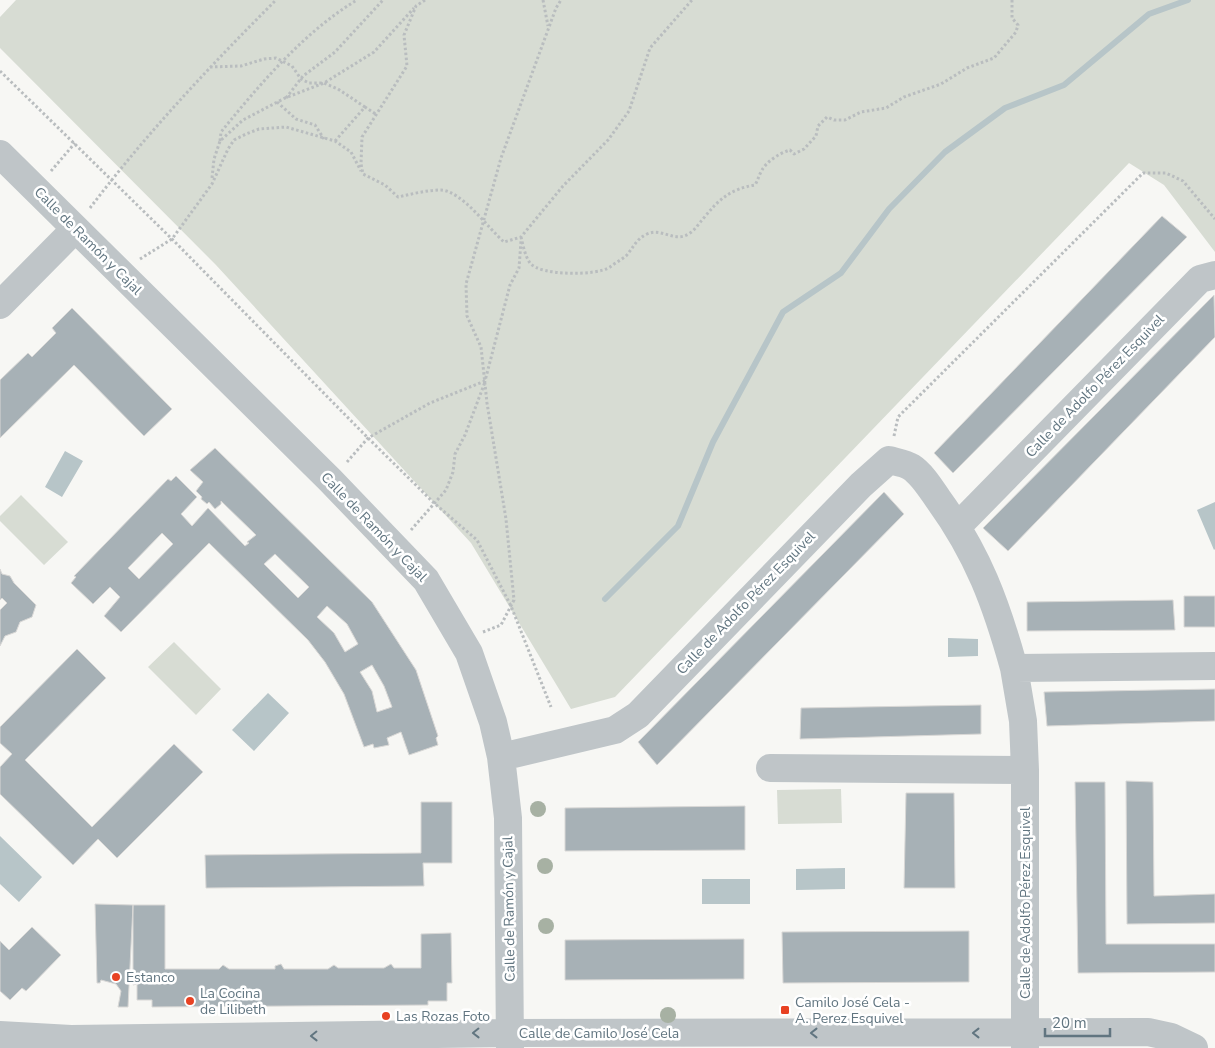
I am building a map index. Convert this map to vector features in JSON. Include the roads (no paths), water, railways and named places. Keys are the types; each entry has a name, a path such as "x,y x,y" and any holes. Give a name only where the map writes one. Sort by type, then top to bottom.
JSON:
{"street":[{"name":"Calle de Ramón y Cajal","path":"0,154 330,480 426,580 469,653 493,722 501,757 508,818 510,1040"},
{"path":"0,305 75,229"},
{"name":"Calle de Adolfo Pérez Esquivel","path":"958,526 1200,279 1215,275"},
{"name":"Calle de Adolfo Pérez Esquivel","path":"501,757 615,730 638,715 861,485 889,460 911,466 928,485 958,526 981,568 1000,619 1014,668 1022,721 1025,770 1025,1040"},
{"path":"1014,668 1215,666"},
{"path":"770,768 1025,770"},
{"name":"Calle de Camilo José Cela","path":"0,1035 71,1039 1025,1040 1148,1032 1171,1037 1194,1048"},
{"path":"0,1042 4,1048"}],"waterway":[{"path":"605,599 678,526 713,442 783,312 841,273 889,209 945,152 1005,108 1064,85 1149,14 1188,0"}],"place":[{"name":"Estanco","path":"116,977"},
{"name":"La Cocina de Lilibeth","path":"190,1001"},
{"name":"Camilo José Cela - A. Perez Esquivel","path":"785,1010"},
{"name":"Las Rozas Foto","path":"386,1016"}]}
